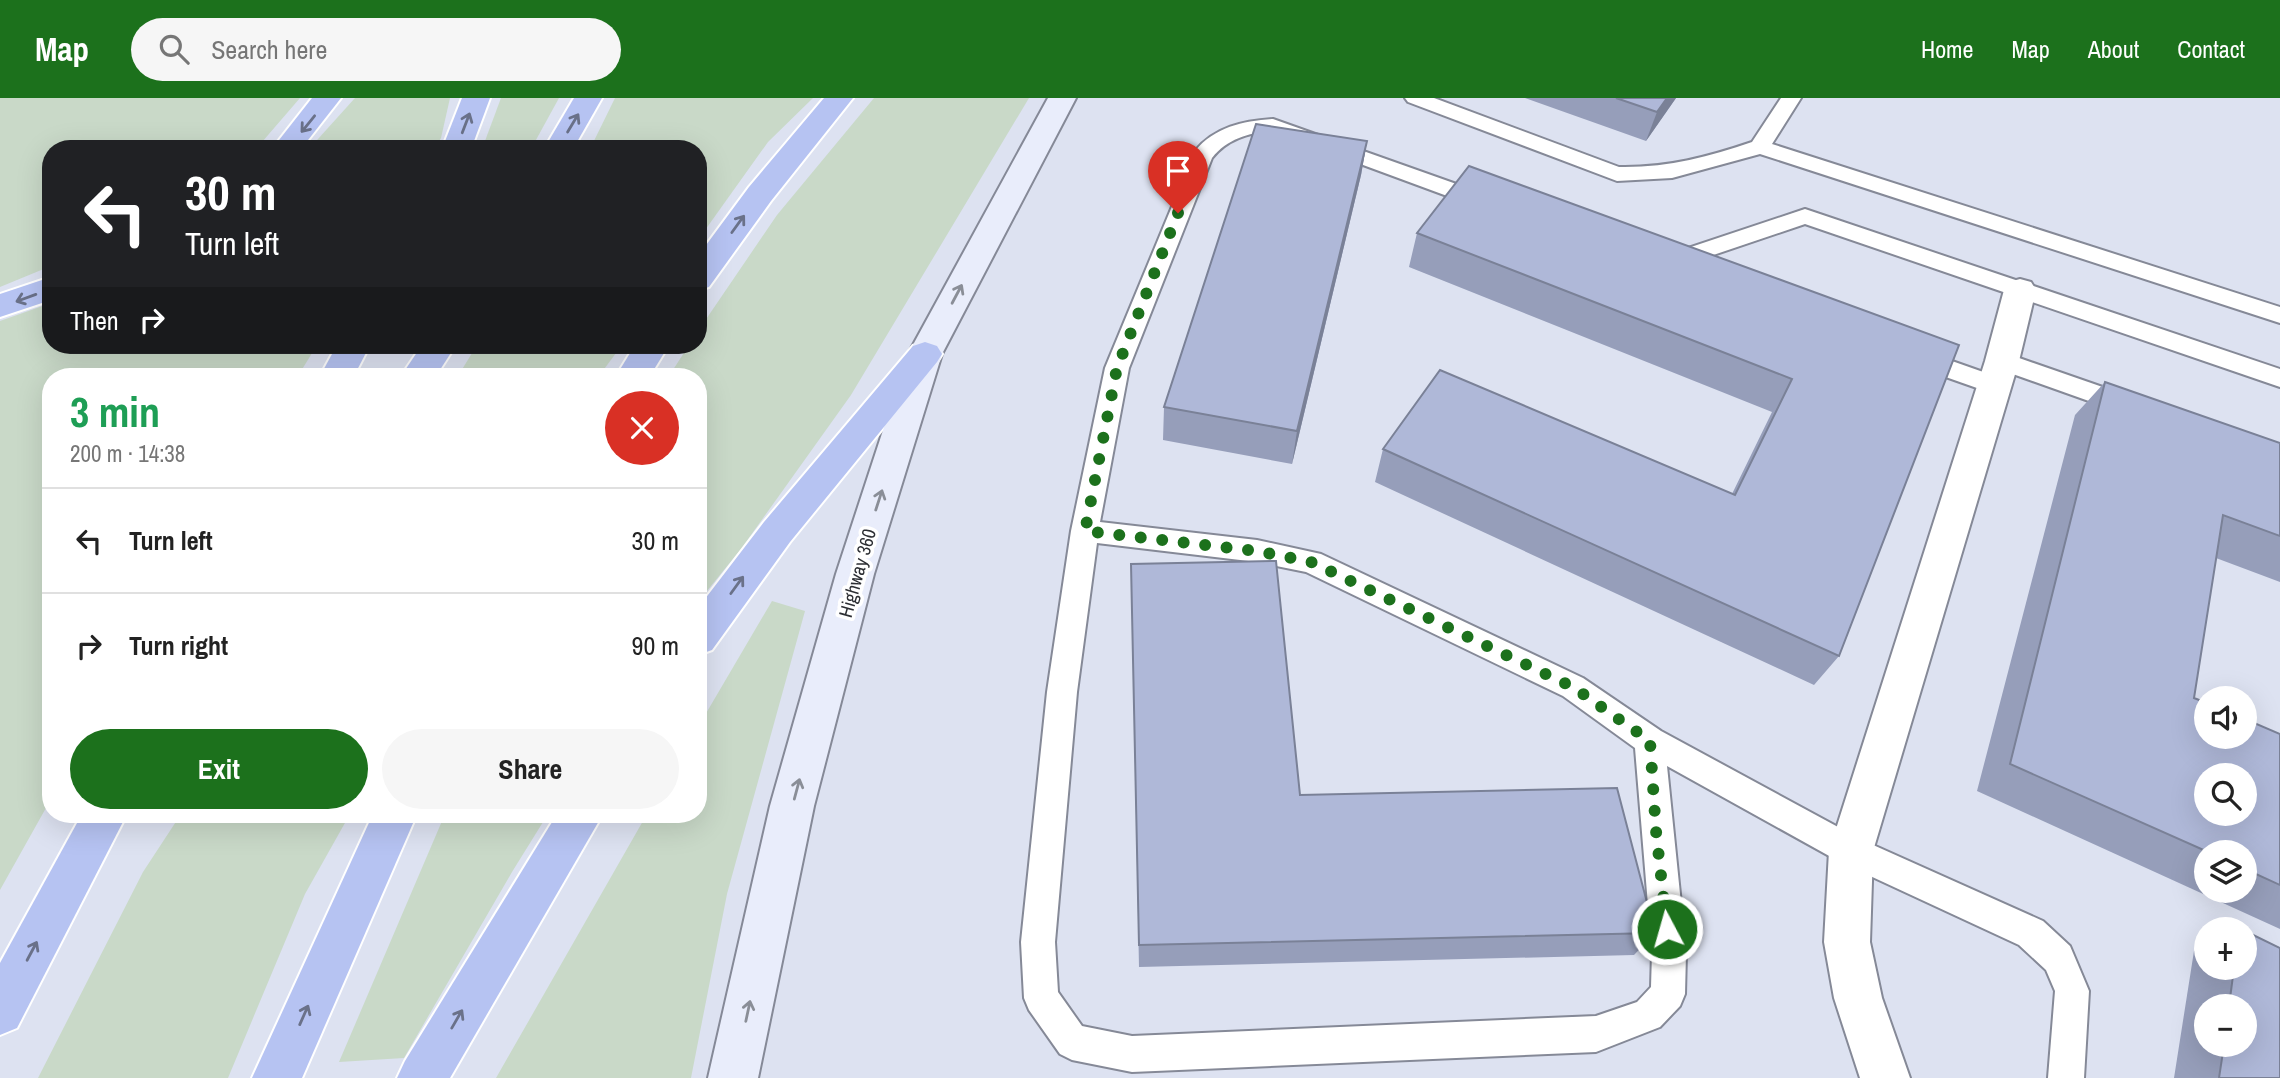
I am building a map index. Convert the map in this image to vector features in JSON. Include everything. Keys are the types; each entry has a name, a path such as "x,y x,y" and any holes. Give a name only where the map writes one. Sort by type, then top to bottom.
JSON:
{"highway":[{"path":"293,140 327,98"},
{"path":"460,140 476,98"},
{"path":"563,140 588,98"},
{"path":"707,267 760,194 839,98"},
{"path":"0,306 42,291"},
{"path":"707,626 776,532 925,354"},
{"path":"0,1011 100,823"},
{"path":"70,880 110,823"},
{"path":"278,1078 391,823"},
{"path":"422,1078 576,823"}],"main road":[{"name":"Highway 360","path":"733,1078 792,806 855,574 925,354 1062,98"}],"street":[{"path":"1885,1078 1858,998 1847,942 1851,851 1998,373 2020,290"}],"lane":[{"path":"1415,98 1617,174 1649,176 1693,168 1760,147 2280,315"},
{"path":"1760,147 1791,98"},
{"path":"1506,209 1273,125 1250,127 1212,144 1202,156 1117,368 1085,531 1062,692 1038,942 1041,998 1072,1042 1132,1054 1597,1034 1648,1015 1668,994 1669,953 1650,741"},
{"path":"1699,279 1654,262 1805,216 2280,378"},
{"path":"1891,348 1998,373 2154,415"},
{"path":"1085,531 1257,551 1311,562 1573,687 1650,741 1851,851 2031,933 2058,958 2071,991 2072,1018 2066,1078"}],"green space":[{"path":"0,98 300,98 264,140 42,140 42,270 0,287"},
{"path":"355,98 450,98 440,140 317,140"},
{"path":"501,98 559,98 536,140 485,140"},
{"path":"615,98 813,98 768,142 707,227 707,140 594,140"},
{"path":"874,98 1029,98 851,395 741,549 707,591 707,368 674,368 683,354 707,354 707,318 777,215"},
{"path":"42,306 42,354 311,354 303,368 42,368 42,815 0,890 0,321"},
{"path":"471,354 615,354 605,368 463,368"},
{"path":"772,601 805,611 727,894 691,1078 496,1078 642,823 707,823 707,712"},
{"path":"175,823 345,823 305,894 228,1078 38,1078 143,872"},
{"path":"441,823 542,823 404,1058 339,1062"}],"building":[{"path":"1616,98 1667,98 1657,112"},
{"path":"1256,124 1367,141 1297,431 1164,407"},
{"path":"1469,166 1959,345 1839,656 1383,449 1440,370 1735,495 1792,379 1417,233"},
{"path":"2105,382 2280,443 2280,536 2223,515 2194,686 2194,749 2257,749 2257,724 2280,734 2280,885 2257,874 2257,840 2194,840 2194,846 2010,764"},
{"path":"1276,561 1300,795 1617,788 1655,933 1139,945 1131,564"},
{"path":"2257,937 2280,948 2280,1078 2219,1078 2222,1057 2257,1057 2257,994 2231,994 2232,980 2257,980"}],"route":[{"path":"1178,213 1117,368 1085,531 1257,551 1311,562 1573,687 1650,741 1656,831 1667,929"}]}
